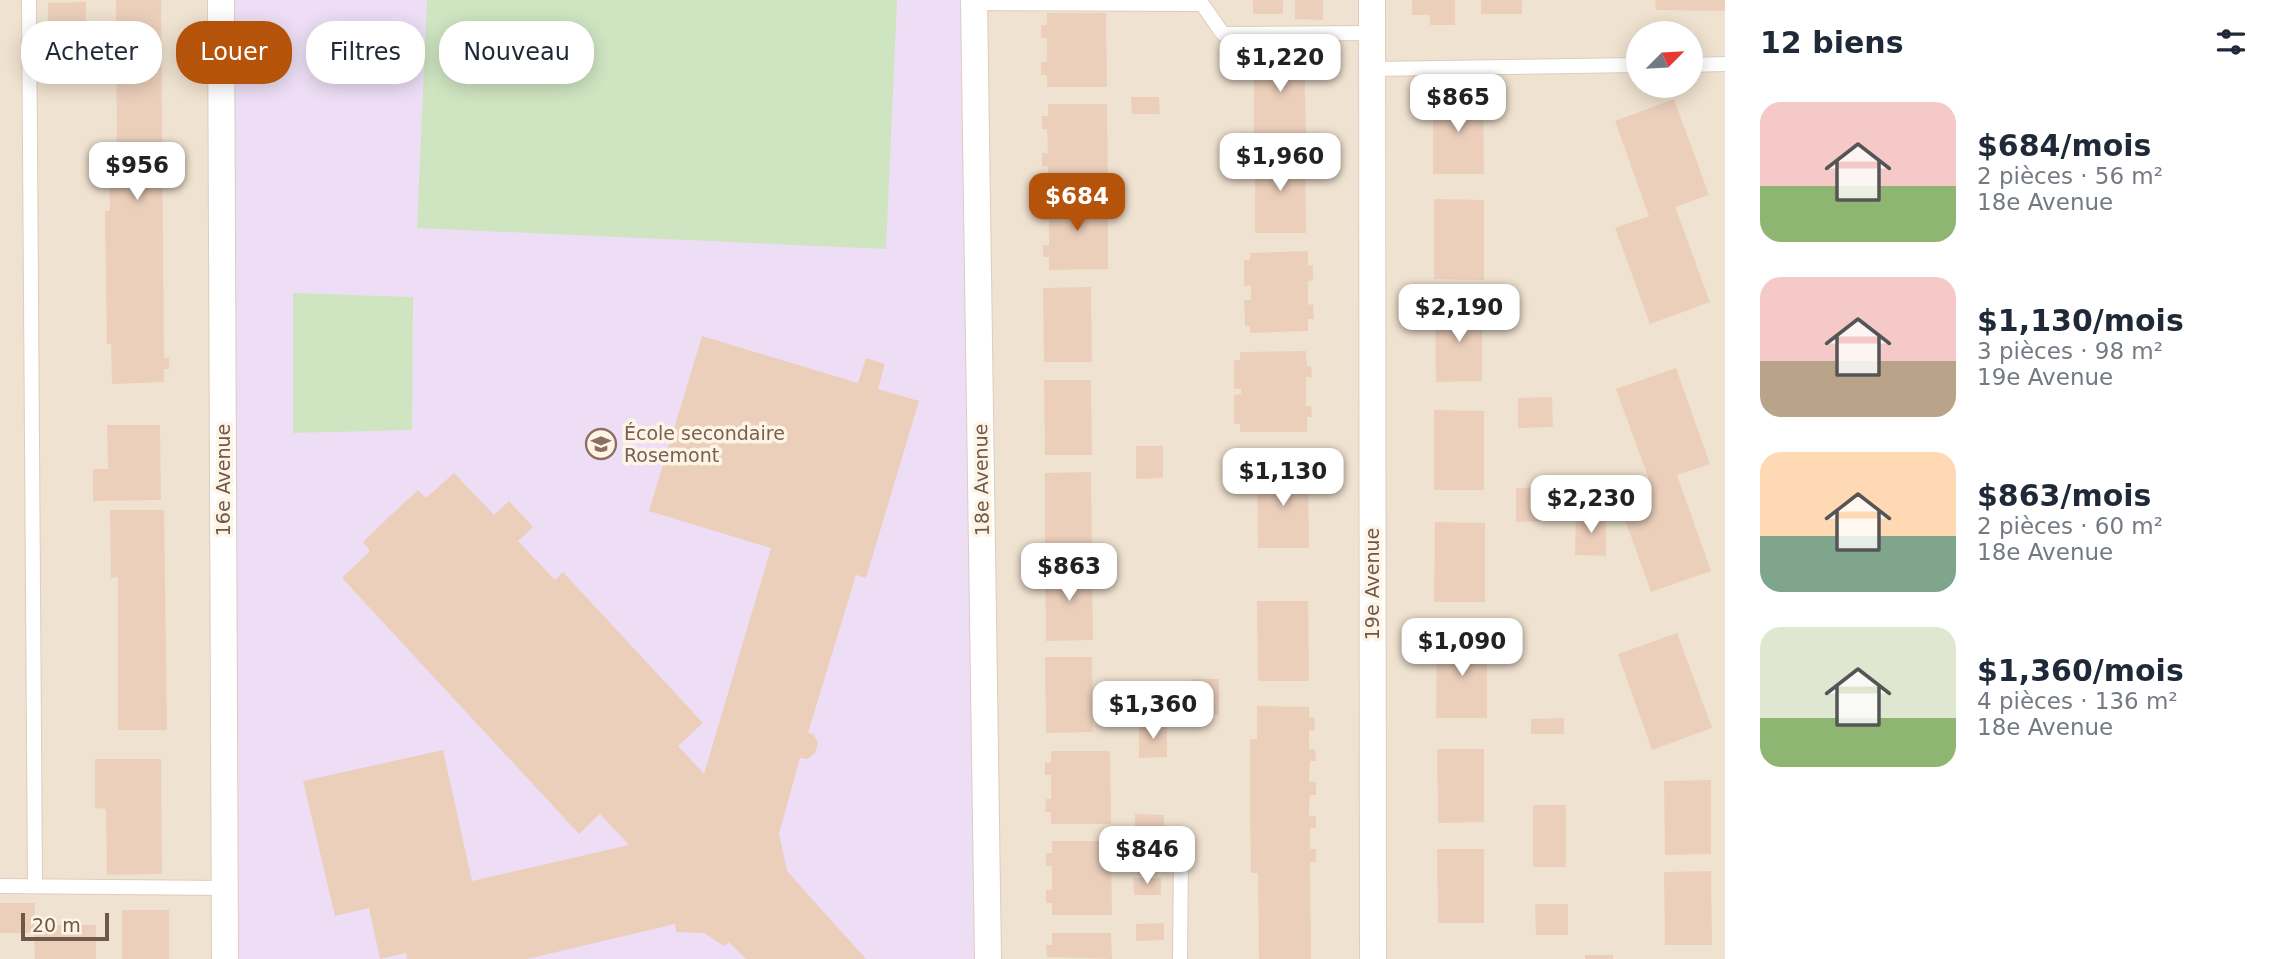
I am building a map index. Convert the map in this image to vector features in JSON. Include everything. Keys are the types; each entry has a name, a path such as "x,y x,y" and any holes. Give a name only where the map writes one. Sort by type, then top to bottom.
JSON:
{"street":[{"name":"16e Avenue","path":"221,0 225,959"},
{"name":"19e Avenue","path":"1372,0 1373,959"},
{"name":"18e Avenue","path":"974,2 988,959"}],"lane":[{"path":"29,0 35,886"},
{"path":"974,2 1202,4 1223,34 1372,33"},
{"path":"1703,65 1725,64"},
{"path":"1371,69 1626,65"},
{"path":"1180,959 1181,852"},
{"path":"0,886 225,888"}],"shaded area":[{"path":"0,0 1725,0 1725,959 0,959"},
{"name":"École secondaire Rosemont","path":"220,0 977,0 984,959 225,959 220,84 292,84 292,21 220,21"}],"green space":[{"path":"427,0 897,0 886,249 417,228"},
{"path":"293,293 413,297 412,430 293,433"}],"building":[{"path":"116,0 161,0 161,21 116,21"},
{"path":"1253,0 1283,0 1283,14 1253,14"},
{"path":"1295,0 1323,0 1323,20 1295,19"},
{"path":"1412,0 1455,0 1455,25 1430,25 1430,15 1412,15"},
{"path":"1481,0 1522,0 1522,14 1481,14"},
{"path":"1655,0 1725,0 1725,11 1656,10"},
{"path":"86,2 86,21 48,21 48,3"},
{"path":"1047,13 1106,13 1107,87 1047,87 1047,75 1041,75 1041,62 1047,62 1047,38 1041,38 1041,25 1047,25"},
{"path":"1254,54 1304,54 1306,134 1254,134"},
{"path":"116,84 162,84 164,358 169,358 169,369 164,369 164,382 112,384 111,344 107,344 105,211 110,211 109,175 117,175"},
{"path":"1433,94 1483,94 1484,174 1433,174"},
{"path":"1131,97 1159,97 1160,114 1132,114"},
{"path":"1674,99 1709,195 1675,207 1710,302 1650,324 1615,228 1649,216 1615,121"},
{"path":"1048,104 1107,104 1108,178 1048,178 1048,166 1042,166 1042,153 1048,153 1047,129 1042,129 1042,116 1048,116"},
{"path":"1305,153 1306,233 1255,233 1255,154"},
{"path":"1048,196 1108,196 1108,269 1049,270 1049,257 1043,257 1043,245 1049,245 1049,220 1043,220 1043,208 1048,208"},
{"path":"1434,199 1484,200 1484,280 1434,279"},
{"path":"1308,251 1308,266 1313,265 1313,280 1308,281 1308,305 1313,304 1314,319 1308,319 1308,331 1250,333 1250,326 1245,326 1244,300 1251,300 1251,286 1244,286 1244,260 1250,260 1250,253"},
{"path":"1091,287 1092,362 1044,362 1043,288"},
{"path":"1482,307 1482,381 1436,382 1435,308"},
{"path":"702,336 858,383 866,358 885,364 878,389 919,401 866,578 856,575 808,733 813,734 818,743 815,753 807,759 800,758 779,834 787,871 866,959 746,959 729,942 724,946 704,933 676,932 675,924 527,959 407,959 406,953 380,959 369,908 335,916 303,781 443,750 472,881 629,845 600,814 579,834 342,578 370,551 363,542 391,515 418,490 426,498 454,473 494,515 509,501 533,527 518,541 555,580 563,572 703,723 678,746 704,774 771,548 649,511"},
{"path":"1306,351 1307,366 1311,366 1312,377 1306,377 1306,406 1311,406 1312,417 1307,417 1307,432 1240,432 1240,424 1234,424 1234,395 1241,394 1241,389 1234,389 1234,360 1240,360 1240,352"},
{"path":"1676,368 1710,464 1677,475 1711,571 1651,592 1617,497 1651,485 1616,389"},
{"path":"1044,380 1091,380 1092,455 1045,455"},
{"path":"1552,397 1553,427 1518,428 1518,398"},
{"path":"1434,410 1484,411 1484,490 1434,490"},
{"path":"107,425 160,425 161,500 93,501 93,469 108,469"},
{"path":"1136,446 1163,446 1163,478 1136,479"},
{"path":"1257,468 1308,468 1309,548 1258,548"},
{"path":"1091,472 1092,547 1045,548 1045,473"},
{"path":"1550,487 1550,521 1516,522 1516,488"},
{"path":"110,510 164,510 167,730 118,730 118,577 111,578"},
{"path":"1576,513 1606,514 1606,556 1575,555"},
{"path":"1435,522 1485,523 1485,602 1434,602"},
{"path":"1045,566 1092,566 1093,640 1046,641"},
{"path":"1257,601 1308,601 1309,681 1258,681"},
{"path":"1677,633 1712,728 1652,750 1618,654"},
{"path":"1437,638 1487,638 1487,718 1436,718"},
{"path":"1045,657 1092,657 1093,732 1046,733"},
{"path":"1191,679 1219,679 1219,715 1191,715"},
{"path":"1257,706 1309,707 1309,717 1314,717 1315,730 1309,730 1309,749 1315,749 1316,761 1310,761 1309,773 1309,782 1316,782 1316,795 1310,795 1309,806 1309,816 1316,816 1316,828 1310,828 1310,849 1316,849 1316,862 1310,862 1311,959 1259,959 1258,873 1251,873 1250,806 1250,739 1257,739"},
{"path":"1564,718 1564,734 1531,734 1531,719"},
{"path":"1139,725 1167,725 1167,757 1139,758"},
{"path":"1437,749 1484,749 1484,822 1438,823"},
{"path":"1051,751 1110,751 1111,824 1051,824 1051,812 1045,812 1046,799 1051,799 1051,775 1045,775 1045,762 1051,763"},
{"path":"95,759 161,759 162,874 107,875 106,809 95,808"},
{"path":"1711,780 1711,854 1665,855 1664,781"},
{"path":"1533,805 1566,805 1566,867 1533,867"},
{"path":"1135,814 1164,815 1164,850 1135,850"},
{"path":"1052,841 1111,841 1112,915 1052,915 1052,903 1046,903 1046,890 1052,890 1052,866 1046,866 1046,853 1052,853"},
{"path":"1437,849 1484,849 1484,923 1438,923"},
{"path":"1711,871 1712,945 1665,945 1664,872"},
{"path":"1133,878 1161,878 1161,895 1134,895"},
{"path":"0,903 35,903 34,925 96,925 96,959 35,959 34,933 0,933"},
{"path":"1535,904 1568,904 1568,935 1536,935"},
{"path":"122,910 169,910 169,959 122,959"},
{"path":"1164,923 1164,940 1136,941 1136,924"},
{"path":"1052,933 1111,933 1112,959 1047,957 1046,945 1052,945"},
{"path":"1585,955 1613,955 1613,959 1585,959"}],"place":[{"name":"École secondaire Rosemont","path":"601,444"}]}
